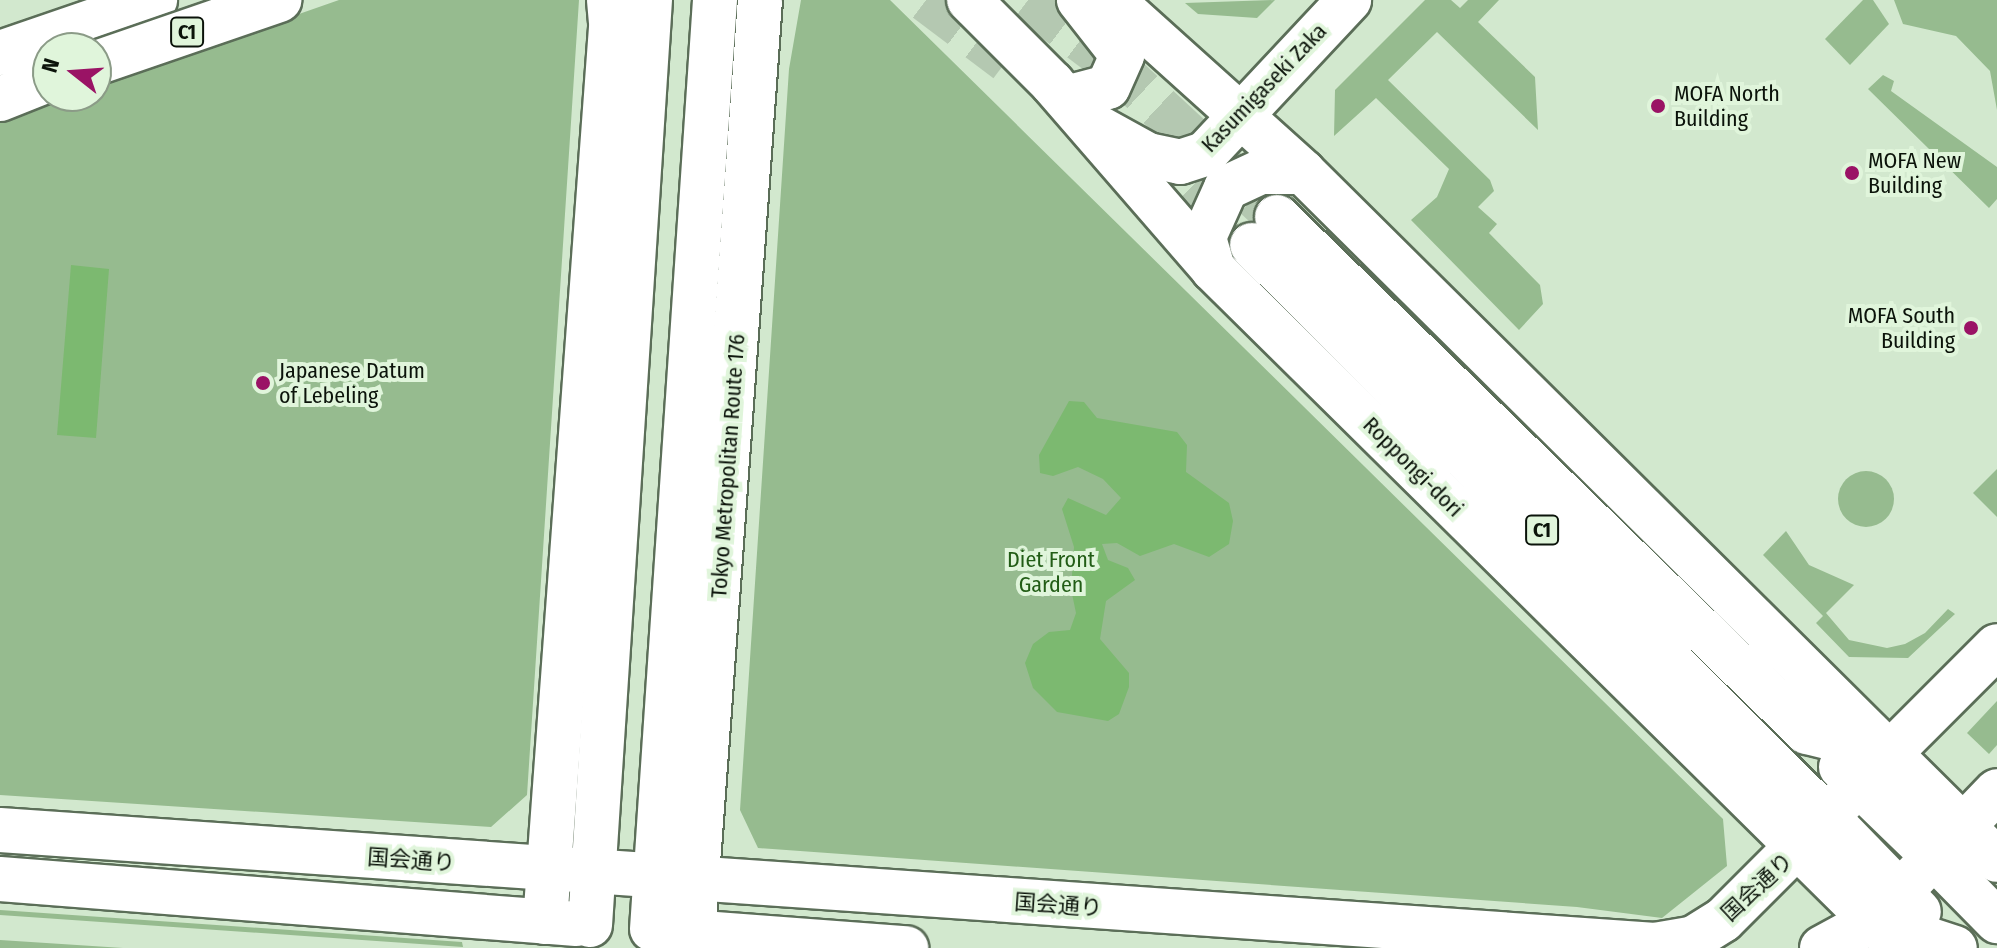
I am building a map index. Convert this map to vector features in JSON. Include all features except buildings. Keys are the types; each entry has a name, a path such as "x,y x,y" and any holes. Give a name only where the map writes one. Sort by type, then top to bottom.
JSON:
{"main road":[{"name":"C1","path":"0,53 155,0"},
{"name":"C1","path":"112,57 279,0"},
{"path":"590,925 650,0"},
{"name":"Tokyo Metropolitan Route 176","path":"673,931 760,0"},
{"path":"946,0 1068,101 1108,87 1122,55 1079,0"},
{"name":"Roppongi-dori","path":"969,0 1068,101 1142,193 1814,834"},
{"path":"1112,0 1303,172 1997,860"},
{"name":"Kasumigaseki Zaka","path":"1068,101 1148,155 1180,162 1205,154 1238,115 1349,0"},
{"name":"Tokyo Metropolitan Route 176","path":"677,877 716,3"},
{"path":"545,922 585,440 611,7"},
{"path":"0,93 32,84"},
{"path":"0,99 32,86"},
{"path":"1208,253 1198,210 1202,171 1207,156 1238,115"},
{"path":"1208,253 1212,212 1238,179 1275,170 1303,172"},
{"name":"C1","path":"1807,732 1264,231 1814,834"},
{"name":"国会通り","path":"0,830 677,877 1503,942 1655,945 1694,938 1723,920 1814,834 1997,646"},
{"path":"1807,732 1892,753"},
{"path":"1807,732 1997,921"},
{"path":"1892,753 1934,857"},
{"path":"1880,928 1934,857 1997,791"},
{"path":"1814,834 1880,928"},
{"path":"0,879 906,948"},
{"path":"1822,948 1880,928 1954,946"}],"green space":[{"path":"339,0 579,0 527,795 491,827 0,795 0,119 32,108 32,112 112,112 112,79"},
{"name":"Diet Front Garden","path":"801,0 890,0 1723,819 1727,866 1662,918 1577,907 758,848 740,810 789,69"},
{"path":"1275,0 1257,18 1198,14 1185,3"},
{"path":"1425,0 1451,0 1460,8 1468,0 1499,0 1478,22 1535,77 1538,130 1437,32 1388,80 1490,180 1494,191 1478,207 1497,224 1489,233 1540,285 1543,304 1519,330 1411,220 1437,197 1449,169 1376,98 1334,136 1335,90"},
{"path":"1863,0 1873,0 1889,24 1850,65 1825,39"},
{"path":"1894,0 1997,0 1997,110 1990,71 1956,36 1903,24"},
{"path":"1883,75 1894,81 1891,91 1997,167 1997,199 1989,208 1868,89"},
{"path":"1997,469 1997,517 1973,493"},
{"path":"1866,471 1885,480 1894,499 1885,518 1866,527 1847,518 1838,499 1847,480"},
{"path":"1786,531 1809,565 1854,585 1826,613 1849,640 1887,648 1905,644 1925,633 1948,609 1955,614 1908,658 1849,657 1816,623 1823,616 1763,555"},
{"path":"1997,701 1997,745 1989,754 1967,733"},
{"path":"0,910 462,942 463,947 0,915"},
{"path":"0,940 123,948 0,948"}],"shaded area":[{"path":"71,265 109,269 96,438 57,435"},
{"path":"1069,401 1084,402 1097,418 1177,432 1187,445 1186,472 1229,503 1233,521 1229,544 1209,557 1174,544 1140,556 1117,543 1102,544 1108,560 1128,568 1135,580 1106,601 1100,639 1129,673 1129,687 1119,714 1108,721 1057,712 1033,688 1025,663 1033,644 1049,632 1070,630 1076,613 1071,589 1074,547 1062,509 1068,498 1106,515 1121,498 1103,479 1078,467 1053,476 1040,473 1039,455"}],"tunnel":[{"path":"926,0 1007,61"},
{"path":"1028,0 1110,62 1277,217"},
{"path":"1145,140 1252,245"}],"place":[{"name":"MOFA North Building","path":"1658,106"},
{"name":"MOFA New Building","path":"1852,173"},
{"name":"MOFA South Building","path":"1971,328"},
{"name":"Japanese Datum of Lebeling","path":"263,383"}]}
